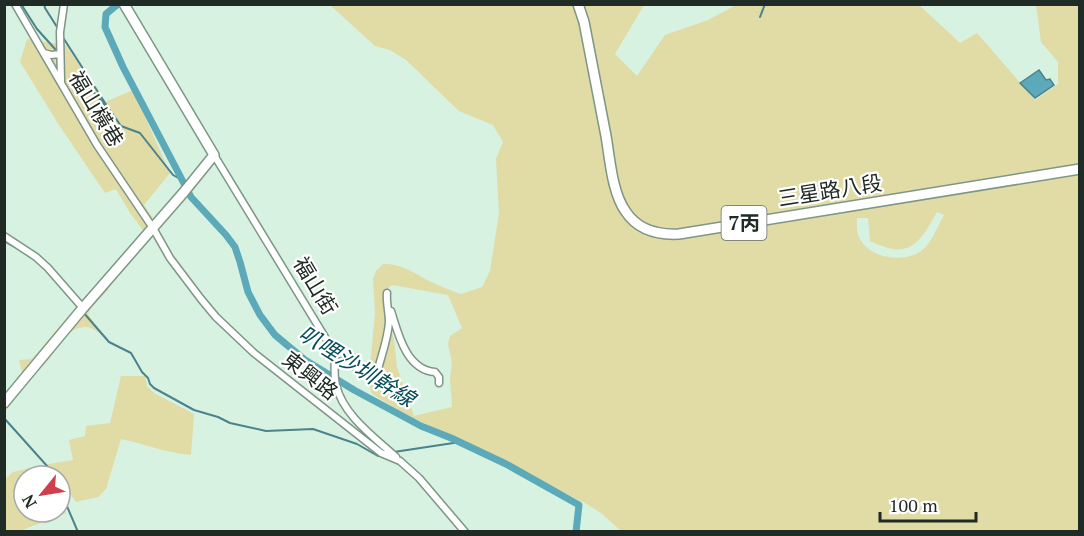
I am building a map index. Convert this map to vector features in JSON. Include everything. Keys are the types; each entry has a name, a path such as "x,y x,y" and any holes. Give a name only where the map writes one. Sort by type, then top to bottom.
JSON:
{"main road":[{"name":"三星路八段","path":"578,4 584,22 619,201 636,223 648,230 679,234 1080,169"},
{"name":"福山街","path":"125,6 214,155"},
{"path":"4,403 214,155"}],"street":[{"name":"福山橫巷","path":"15,4 97,145 153,228"},
{"path":"61,82 60,32 64,4"},
{"path":"44,53 60,54"},
{"name":"福山街","path":"214,155 334,352 336,362"},
{"name":"東興路","path":"153,228 170,258 201,299 239,340 381,453 400,461 419,478 465,531"},
{"path":"4,236 36,257 83,308"},
{"path":"387,294 400,341 411,359 421,369 435,372 440,383"},
{"path":"389,304 389,325 378,369 369,376 363,374 354,364 343,361 336,362 334,374 339,396 351,413 400,461"}],"shaded area":[{"path":"330,5 644,5 615,54 637,76 665,35 708,20 736,5 919,5 960,43 977,33 1035,100 1058,84 1058,62 1041,42 1036,5 1079,5 1079,531 621,531 601,513 585,503 400,411 372,394 365,367 369,364 371,356 375,312 373,279 376,271 383,264 396,265 461,294 482,287 490,271 499,213 496,159 503,142 493,125 459,111 406,60 390,50 375,46","holes":["937,212 944,215 934,234 928,244 914,255 896,258 878,254 870,250 857,233 857,218 868,218 870,241 897,250 906,248 924,234","392,285 448,295 462,328 450,336 448,344 452,363 450,378 452,407 414,416 397,367 394,339 384,304 385,291"]},
{"path":"27,39 66,45 105,102 133,90 170,173 144,205 153,218 143,230 116,189 105,193 20,62"},
{"path":"102,282 109,289 88,314 104,337 90,327 78,328 68,334 5,412 5,393 22,372 19,360 32,359 76,307 81,302 83,303"},
{"path":"121,376 145,376 147,386 154,393 194,414 191,455 121,439 106,489 98,497 76,502 72,496 72,464 49,464 73,460 69,440 85,436 86,426 110,423"},
{"path":"12,473 12,524 38,524 20,531 5,531 5,479"}],"water":[{"path":"1039,70 1046,80 1050,79 1054,85 1035,98 1020,83"}],"waterway":[{"path":"21,4 37,29 55,49"},
{"path":"44,4 57,27"},
{"name":"叭哩沙圳幹線","path":"118,4 106,14 105,27 123,67 191,197 235,247 248,292 260,315 275,335 305,360 354,390 421,426 506,464 579,505 576,532"},
{"path":"760,17 765,4"},
{"path":"64,39 107,106"},
{"path":"89,87 121,126 140,133 173,175 182,180"},
{"path":"4,241 17,248"},
{"path":"83,312 109,342 131,353 154,388 194,410 230,423 266,431 313,429 357,444 378,456 383,455"},
{"path":"4,418 45,464"},
{"path":"394,452 460,442"},
{"path":"72,518 78,532"}]}
